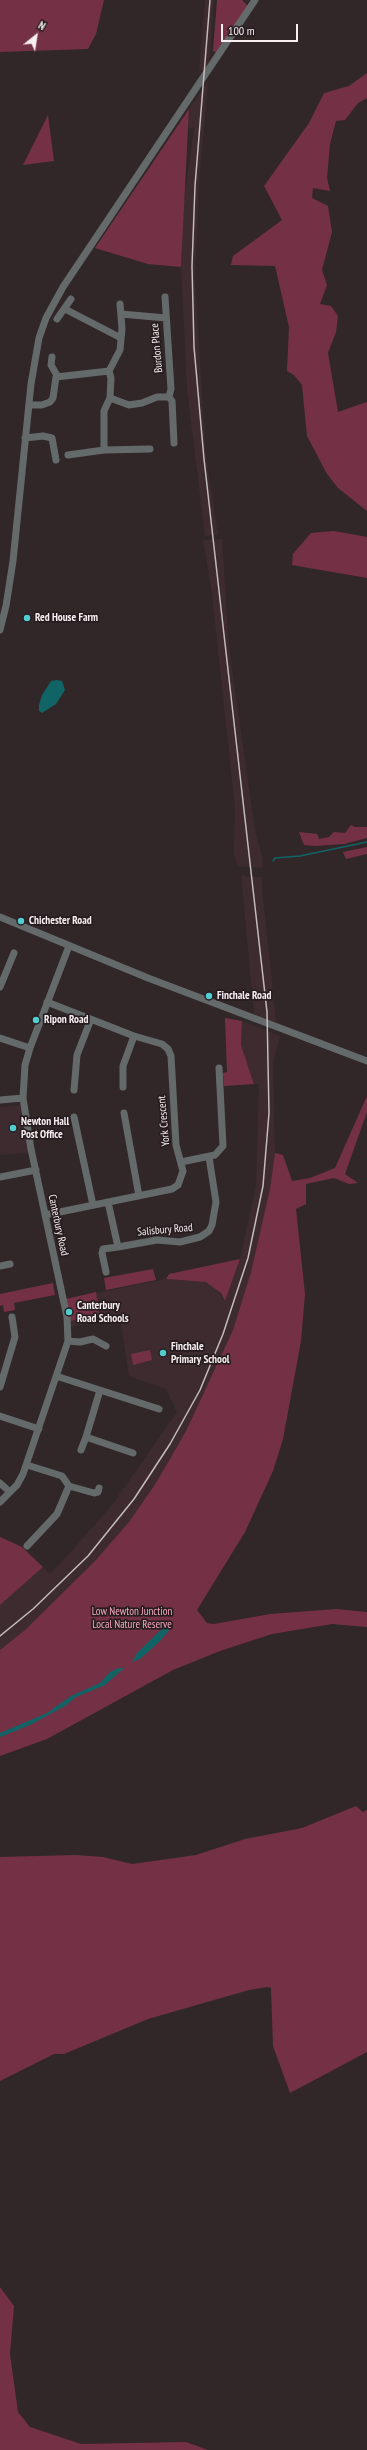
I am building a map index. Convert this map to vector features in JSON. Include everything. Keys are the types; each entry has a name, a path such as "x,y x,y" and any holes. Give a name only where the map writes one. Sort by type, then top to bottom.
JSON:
{"street":[{"path":"0,630 6,606 12,569 29,405 39,338 54,303 255,0"},
{"name":"Burdon Place","path":"165,297 166,318 168,324 171,389 169,397 172,401 174,443"},
{"path":"57,320 71,299"},
{"path":"104,450 104,411 110,398 111,378 109,371 120,350 120,304"},
{"path":"65,309 121,338"},
{"path":"121,314 166,318"},
{"path":"29,405 42,405 50,402 53,398 58,377 51,365 52,357"},
{"path":"58,377 109,371"},
{"path":"110,398 129,405 142,403 157,397 169,397"},
{"path":"26,438 43,436 52,438 56,460"},
{"path":"68,455 104,450 150,450"},
{"path":"0,917 69,946 367,1061"},
{"name":"Canterbury Road","path":"0,1502 17,1485 27,1465 68,1341 67,1318 36,1170 23,1098 25,1065 30,1048 69,946"},
{"path":"0,987 14,952"},
{"name":"York Crescent","path":"45,1215 172,1189 178,1185 183,1171 176,1145 171,1056 168,1050 162,1044 134,1036 47,1002"},
{"path":"74,1090 77,1055 91,1019"},
{"path":"123,1087 123,1066 134,1036"},
{"path":"0,1038 30,1048"},
{"path":"181,1162 208,1157 219,1152 223,1146 220,1068"},
{"path":"0,1100 23,1098"},
{"path":"124,1114 139,1196"},
{"path":"74,1117 93,1205"},
{"name":"Salisbury Road","path":"106,1272 102,1253 103,1249 156,1240 180,1242 200,1237 209,1231 212,1224 216,1202 208,1157"},
{"path":"0,1177 36,1170"},
{"path":"108,1202 118,1247"},
{"path":"0,1266 10,1264"},
{"path":"0,1387 15,1337 12,1317"},
{"path":"68,1341 80,1342 93,1339 106,1346"},
{"path":"56,1376 159,1409"},
{"path":"81,1450 100,1390"},
{"path":"0,1416 39,1429"},
{"path":"86,1437 133,1453"},
{"path":"27,1465 62,1476 69,1486 94,1493 98,1492 100,1488"},
{"path":"0,1483 10,1492"},
{"path":"27,1546 57,1514 69,1486"}],"shaded area":[{"path":"205,0 214,0 209,64 199,72"},
{"path":"208,81 199,182 195,280 206,457 218,535 205,536 187,389 181,267 184,201 194,129 188,127 189,109"},
{"path":"222,539 229,648 255,830 263,860 262,868 237,866 234,852 235,808 212,594 203,540"},
{"path":"241,874 248,877 261,877 276,1023 254,1014"},
{"path":"242,1021 280,1036 273,1063 275,1153 270,1189 251,1272 233,1330 186,1431 156,1483 129,1522 94,1562 25,1630 0,1650 0,1605 43,1567 50,1574 67,1556 112,1505 177,1412 166,1389 129,1376 120,1317 71,1327 66,1299 166,1279 206,1282 214,1286 225,1301 240,1259 256,1186 259,1084 254,1084 241,1045"},
{"path":"24,1105 31,1149 27,1153 0,1155 0,1107"}],"green space":[{"path":"0,0 104,0 96,34 88,49 0,52"},
{"path":"217,0 242,0 248,6 217,53 213,51"},
{"path":"367,73 367,98 358,103 345,120 336,121 330,144 327,178 330,191 313,188 312,198 328,206 332,232 322,270 327,285 320,304 331,306 338,316 336,332 328,353 338,412 367,402 367,511 338,488 327,474 307,436 302,385 294,375 287,371 289,327 275,266 231,265 233,256 282,220 264,186 309,123 324,93 349,86"},
{"path":"189,109 181,267 148,264 95,248"},
{"path":"48,115 54,161 23,165"},
{"path":"334,531 367,537 367,578 292,565 293,554 311,533"},
{"path":"351,825 355,827 367,827 367,838 344,844 315,846 304,845 299,832 317,834 319,839 329,837 334,832 345,833"},
{"path":"367,847 367,854 346,859 343,852"},
{"path":"225,1018 242,1021 241,1045 254,1084 224,1086 223,1073 227,1072"},
{"name":"Low Newton Junction Local Nature Reserve","path":"367,1096 367,1112 345,1174 358,1183 349,1184 334,1178 306,1184 306,1204 296,1209 305,1294 301,1341 283,1439 273,1471 245,1532 197,1610 207,1623 214,1624 270,1614 336,1609 367,1612 367,1627 332,1624 272,1634 220,1651 173,1670 47,1739 0,1756 0,1650 25,1630 94,1562 129,1522 156,1483 186,1431 233,1330 251,1272 270,1189 275,1153 283,1155 292,1181 310,1178 335,1168"},
{"path":"240,1259 225,1301 221,1293 206,1282 166,1279 169,1274"},
{"path":"153,1269 156,1280 106,1290 104,1278"},
{"path":"53,1283 55,1295 14,1303 15,1310 4,1312 3,1305 0,1306 0,1294"},
{"path":"96,1292 99,1314 70,1321 66,1299"},
{"path":"150,1350 152,1360 133,1365 131,1354"},
{"path":"0,1537 22,1547 43,1567 0,1605"},
{"path":"356,1806 363,1812 367,1810 367,2052 290,2093 273,2046 271,1988 267,1987 249,1990 148,2019 64,2054 54,2054 0,2081 0,1857 76,1855 103,1857 132,1864 196,1855 245,1839 302,1828"},
{"path":"0,2287 14,2306 10,2354 18,2412 30,2427 81,2444 186,2442 208,2450 0,2450"}],"water":[{"path":"51,681 62,681 65,690 56,704 42,713 39,711 39,705 42,695"},
{"path":"168,1623 171,1628 159,1642 140,1659 132,1662 137,1653"},
{"path":"119,1668 124,1668 105,1685 76,1697 65,1706 30,1725 0,1737 0,1733 47,1713 71,1696 100,1683 110,1672"}],"waterway":[{"path":"273,861 275,858 300,856 367,842"}],"railway":[{"path":"0,1636 33,1609 88,1556 134,1499 170,1444 200,1390 223,1334 248,1258 263,1186 269,1113 267,1012 204,459 194,347 192,266 195,186 210,0"}],"place":[{"name":"Red House Farm","path":"27,618"},
{"name":"Chichester Road","path":"21,921"},
{"name":"Finchale Road","path":"209,996"},
{"name":"Ripon Road","path":"36,1020"},
{"name":"Newton Hall Post Office","path":"13,1128"},
{"name":"Canterbury Road Schools","path":"69,1312"},
{"name":"Finchale Primary School","path":"163,1353"}]}
